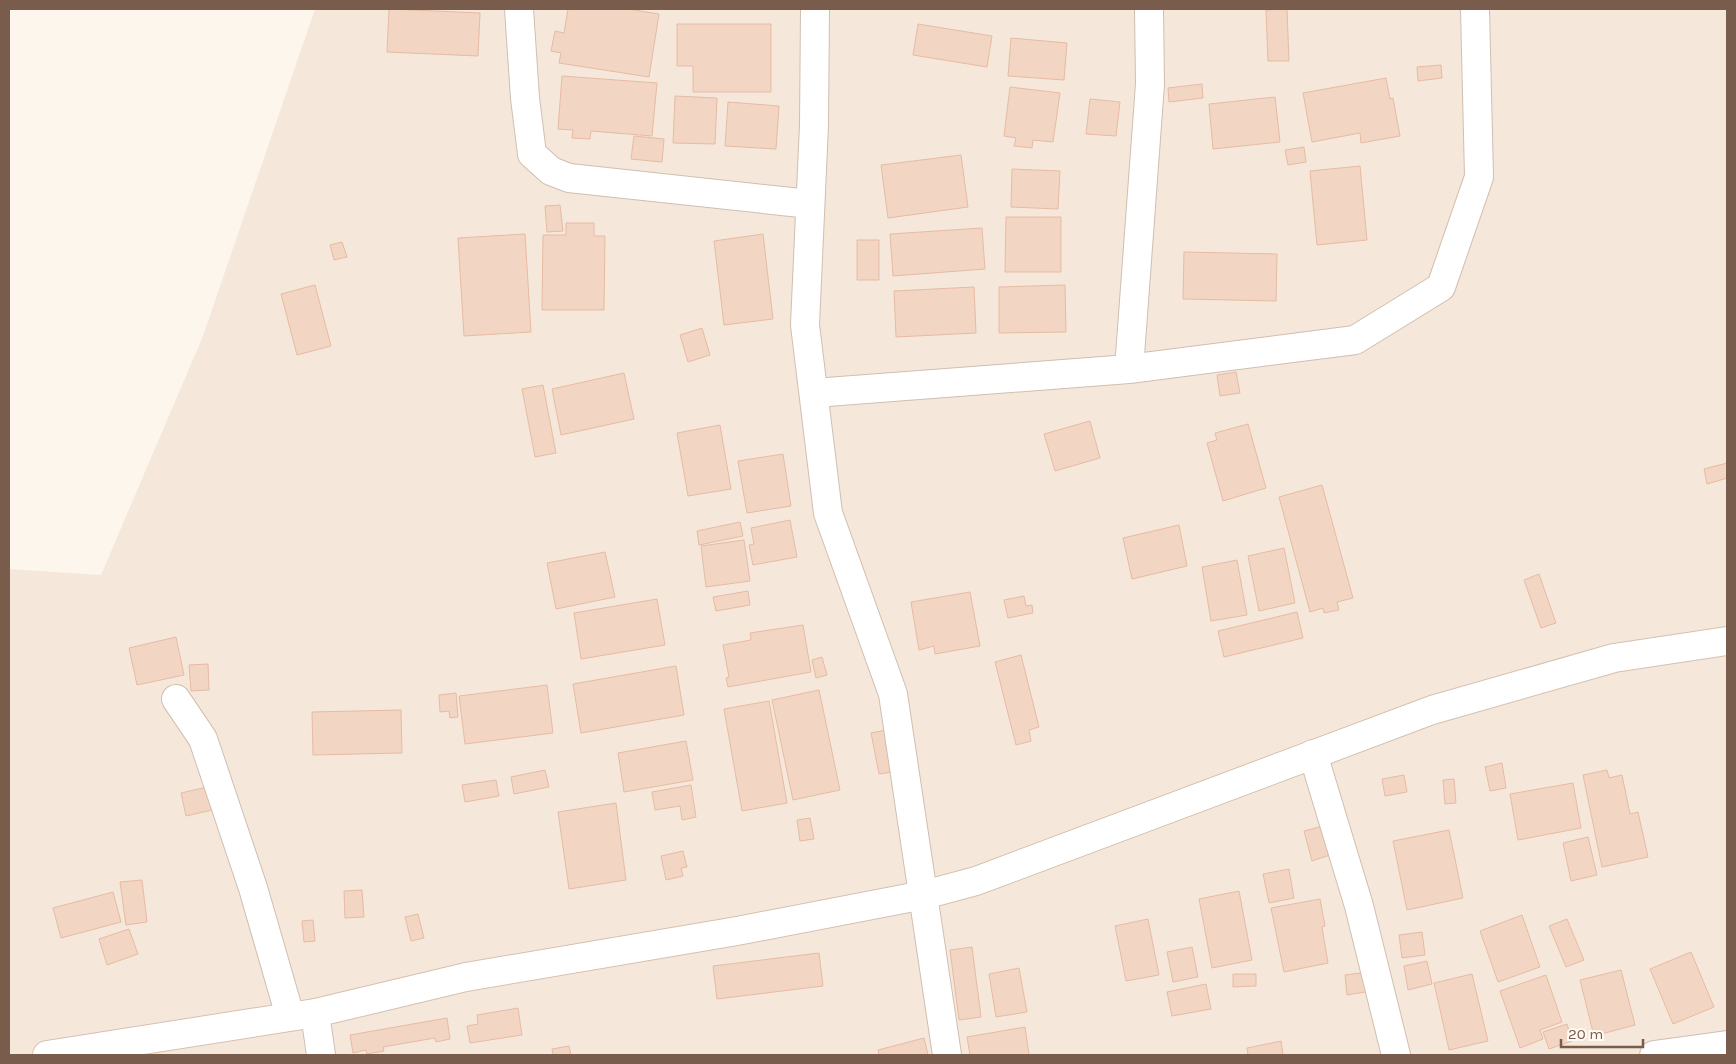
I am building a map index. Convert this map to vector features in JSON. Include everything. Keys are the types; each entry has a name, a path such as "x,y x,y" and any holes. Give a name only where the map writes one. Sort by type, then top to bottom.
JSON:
{"street":[{"path":"519,9 524,98 532,154 551,171 569,178 810,204"},
{"path":"815,9 814,125 805,325 828,513 893,694 924,895 942,1032 947,1055"},
{"path":"1129,369 1150,84 1149,9"},
{"path":"814,393 1129,369 1355,340 1441,287 1479,177 1475,9"},
{"path":"47,1055 302,1014 466,977 737,931 924,895 976,881 1432,710 1614,658 1727,641"},
{"path":"176,699 203,739 254,888 302,1014 321,1055"},
{"path":"1313,754 1359,906 1396,1055"},
{"path":"1654,1055 1727,1045"}],"shaded area":[{"path":"315,9 1727,9 1727,1055 9,1055 9,569 101,575 203,336"}],"building":[{"path":"389,9 480,13 478,56 387,52"},
{"path":"568,9 628,9 659,14 649,77 559,63 561,53 551,51 555,31 564,33"},
{"path":"1287,9 1289,61 1268,61 1266,10"},
{"path":"677,24 771,24 771,92 693,92 693,66 677,66"},
{"path":"918,24 992,36 987,67 913,55"},
{"path":"1011,38 1067,43 1064,80 1008,76"},
{"path":"1441,65 1442,78 1418,81 1417,67"},
{"path":"562,76 657,83 652,136 591,131 590,139 572,138 573,130 558,129"},
{"path":"1386,78 1390,99 1393,98 1400,136 1361,143 1360,133 1312,142 1303,93"},
{"path":"1202,84 1203,98 1169,102 1168,88"},
{"path":"1010,87 1060,93 1053,142 1033,140 1032,148 1014,146 1016,138 1004,136"},
{"path":"675,96 717,98 715,144 673,143"},
{"path":"1275,97 1280,142 1213,149 1209,104"},
{"path":"1090,99 1120,102 1116,136 1086,134"},
{"path":"728,102 779,106 776,149 725,146"},
{"path":"634,136 664,139 662,162 631,159"},
{"path":"1304,147 1306,162 1288,165 1285,150"},
{"path":"961,155 968,207 888,218 881,165"},
{"path":"1360,166 1367,240 1317,245 1310,171"},
{"path":"1012,169 1060,171 1058,209 1011,207"},
{"path":"560,205 563,231 547,232 545,206"},
{"path":"1006,217 1061,217 1061,272 1005,272"},
{"path":"566,223 594,223 594,236 605,236 604,310 542,310 543,235 566,235"},
{"path":"982,228 985,269 893,276 890,234"},
{"path":"525,234 531,332 464,336 458,238"},
{"path":"763,234 773,319 724,325 714,241"},
{"path":"857,240 879,240 879,280 857,280"},
{"path":"342,242 347,257 334,260 330,245"},
{"path":"1184,252 1277,254 1276,301 1183,299"},
{"path":"315,285 331,346 297,355 281,294"},
{"path":"1065,285 1066,332 999,333 999,287"},
{"path":"974,287 976,333 896,337 894,291"},
{"path":"702,328 710,355 688,362 680,335"},
{"path":"1236,372 1240,393 1220,396 1217,375"},
{"path":"624,373 634,419 561,435 552,389"},
{"path":"543,385 556,453 535,457 522,389"},
{"path":"1090,421 1100,458 1055,471 1044,434"},
{"path":"1248,424 1266,488 1223,501 1207,443 1217,440 1215,433"},
{"path":"720,425 731,489 688,496 677,433"},
{"path":"783,454 791,506 747,513 738,461"},
{"path":"1727,463 1727,478 1707,484 1704,469"},
{"path":"1322,485 1353,598 1337,602 1339,610 1324,613 1323,608 1310,612 1279,497"},
{"path":"790,520 797,557 753,565 749,545 754,544 751,528"},
{"path":"740,522 743,536 699,545 697,531"},
{"path":"1179,525 1187,566 1132,579 1123,538"},
{"path":"744,540 750,581 706,587 701,546"},
{"path":"1284,548 1295,603 1259,611 1248,556"},
{"path":"605,552 615,597 556,609 547,563"},
{"path":"1237,560 1247,615 1211,621 1202,567"},
{"path":"1539,574 1556,623 1541,628 1524,580"},
{"path":"748,591 750,605 716,611 713,597"},
{"path":"970,592 980,646 935,654 934,646 919,650 911,602"},
{"path":"1024,596 1026,606 1032,605 1033,613 1008,618 1004,600"},
{"path":"657,599 665,645 581,659 574,613"},
{"path":"1297,612 1303,638 1224,657 1218,631"},
{"path":"803,625 811,672 728,687 726,678 729,677 723,645 751,640 750,633"},
{"path":"176,637 184,675 137,685 129,648"},
{"path":"1021,655 1039,727 1029,730 1031,741 1016,745 995,662"},
{"path":"822,657 827,675 816,678 812,660"},
{"path":"208,664 209,690 191,691 189,665"},
{"path":"676,666 684,715 581,733 573,684"},
{"path":"547,685 553,733 465,744 459,696"},
{"path":"819,690 840,790 793,800 772,700"},
{"path":"456,693 458,717 450,718 449,711 440,712 439,695"},
{"path":"769,701 787,803 742,811 724,709"},
{"path":"401,710 402,753 313,755 312,712"},
{"path":"891,729 899,771 879,774 871,733"},
{"path":"686,741 693,780 624,792 618,753"},
{"path":"1502,763 1506,788 1490,791 1485,767"},
{"path":"545,770 549,787 514,794 511,777"},
{"path":"1607,770 1609,778 1622,775 1630,814 1638,812 1648,857 1602,867 1583,775"},
{"path":"1404,775 1407,792 1385,796 1382,779"},
{"path":"1454,779 1456,803 1445,804 1443,780"},
{"path":"496,780 499,796 465,802 462,785"},
{"path":"1573,783 1581,828 1518,840 1510,794"},
{"path":"691,785 696,817 682,820 680,806 655,810 652,792"},
{"path":"207,787 212,810 186,816 181,793"},
{"path":"616,803 626,880 569,889 558,812"},
{"path":"810,818 814,839 800,841 797,820"},
{"path":"1327,825 1336,853 1312,861 1304,831"},
{"path":"1449,830 1463,898 1407,910 1393,841"},
{"path":"1588,837 1597,875 1571,881 1563,843"},
{"path":"683,851 687,867 681,868 683,876 666,880 661,856"},
{"path":"1289,869 1294,898 1269,903 1263,874"},
{"path":"142,880 147,922 126,925 120,882"},
{"path":"362,890 364,917 345,918 344,891"},
{"path":"1239,891 1252,960 1212,968 1199,899"},
{"path":"113,892 121,922 61,938 53,908"},
{"path":"1320,899 1325,926 1322,927 1328,963 1284,972 1271,908"},
{"path":"418,914 424,938 411,941 405,917"},
{"path":"1522,915 1540,967 1498,982 1480,931"},
{"path":"1148,919 1159,975 1126,981 1115,926"},
{"path":"1567,919 1584,960 1566,967 1549,926"},
{"path":"313,920 315,941 304,942 302,921"},
{"path":"129,929 138,954 107,965 99,939"},
{"path":"1422,932 1425,955 1402,958 1399,935"},
{"path":"972,947 981,1017 959,1020 950,950"},
{"path":"1192,947 1198,977 1173,982 1167,952"},
{"path":"1691,952 1714,1007 1673,1024 1650,969"},
{"path":"819,953 823,986 717,999 713,966"},
{"path":"1427,961 1432,984 1408,990 1404,966"},
{"path":"1019,968 1027,1012 996,1017 989,974"},
{"path":"1621,970 1635,1025 1594,1036 1580,980"},
{"path":"1368,972 1371,991 1347,995 1345,975"},
{"path":"1233,974 1256,974 1256,986 1233,987"},
{"path":"1472,974 1488,1041 1449,1050 1434,983"},
{"path":"1546,975 1562,1022 1540,1030 1543,1039 1520,1048 1500,991"},
{"path":"1206,984 1211,1009 1172,1016 1167,992"},
{"path":"518,1008 522,1035 470,1043 467,1026 478,1024 477,1015"},
{"path":"447,1018 450,1039 436,1042 435,1038 383,1047 384,1051 367,1054 366,1050 353,1053 350,1035"},
{"path":"1567,1024 1572,1041 1549,1049 1543,1032"},
{"path":"1025,1027 1029,1055 970,1055 967,1037"},
{"path":"924,1038 928,1055 879,1055 878,1050"},
{"path":"1281,1041 1283,1055 1248,1055 1247,1048"},
{"path":"569,1046 571,1055 553,1055 552,1049"}]}
